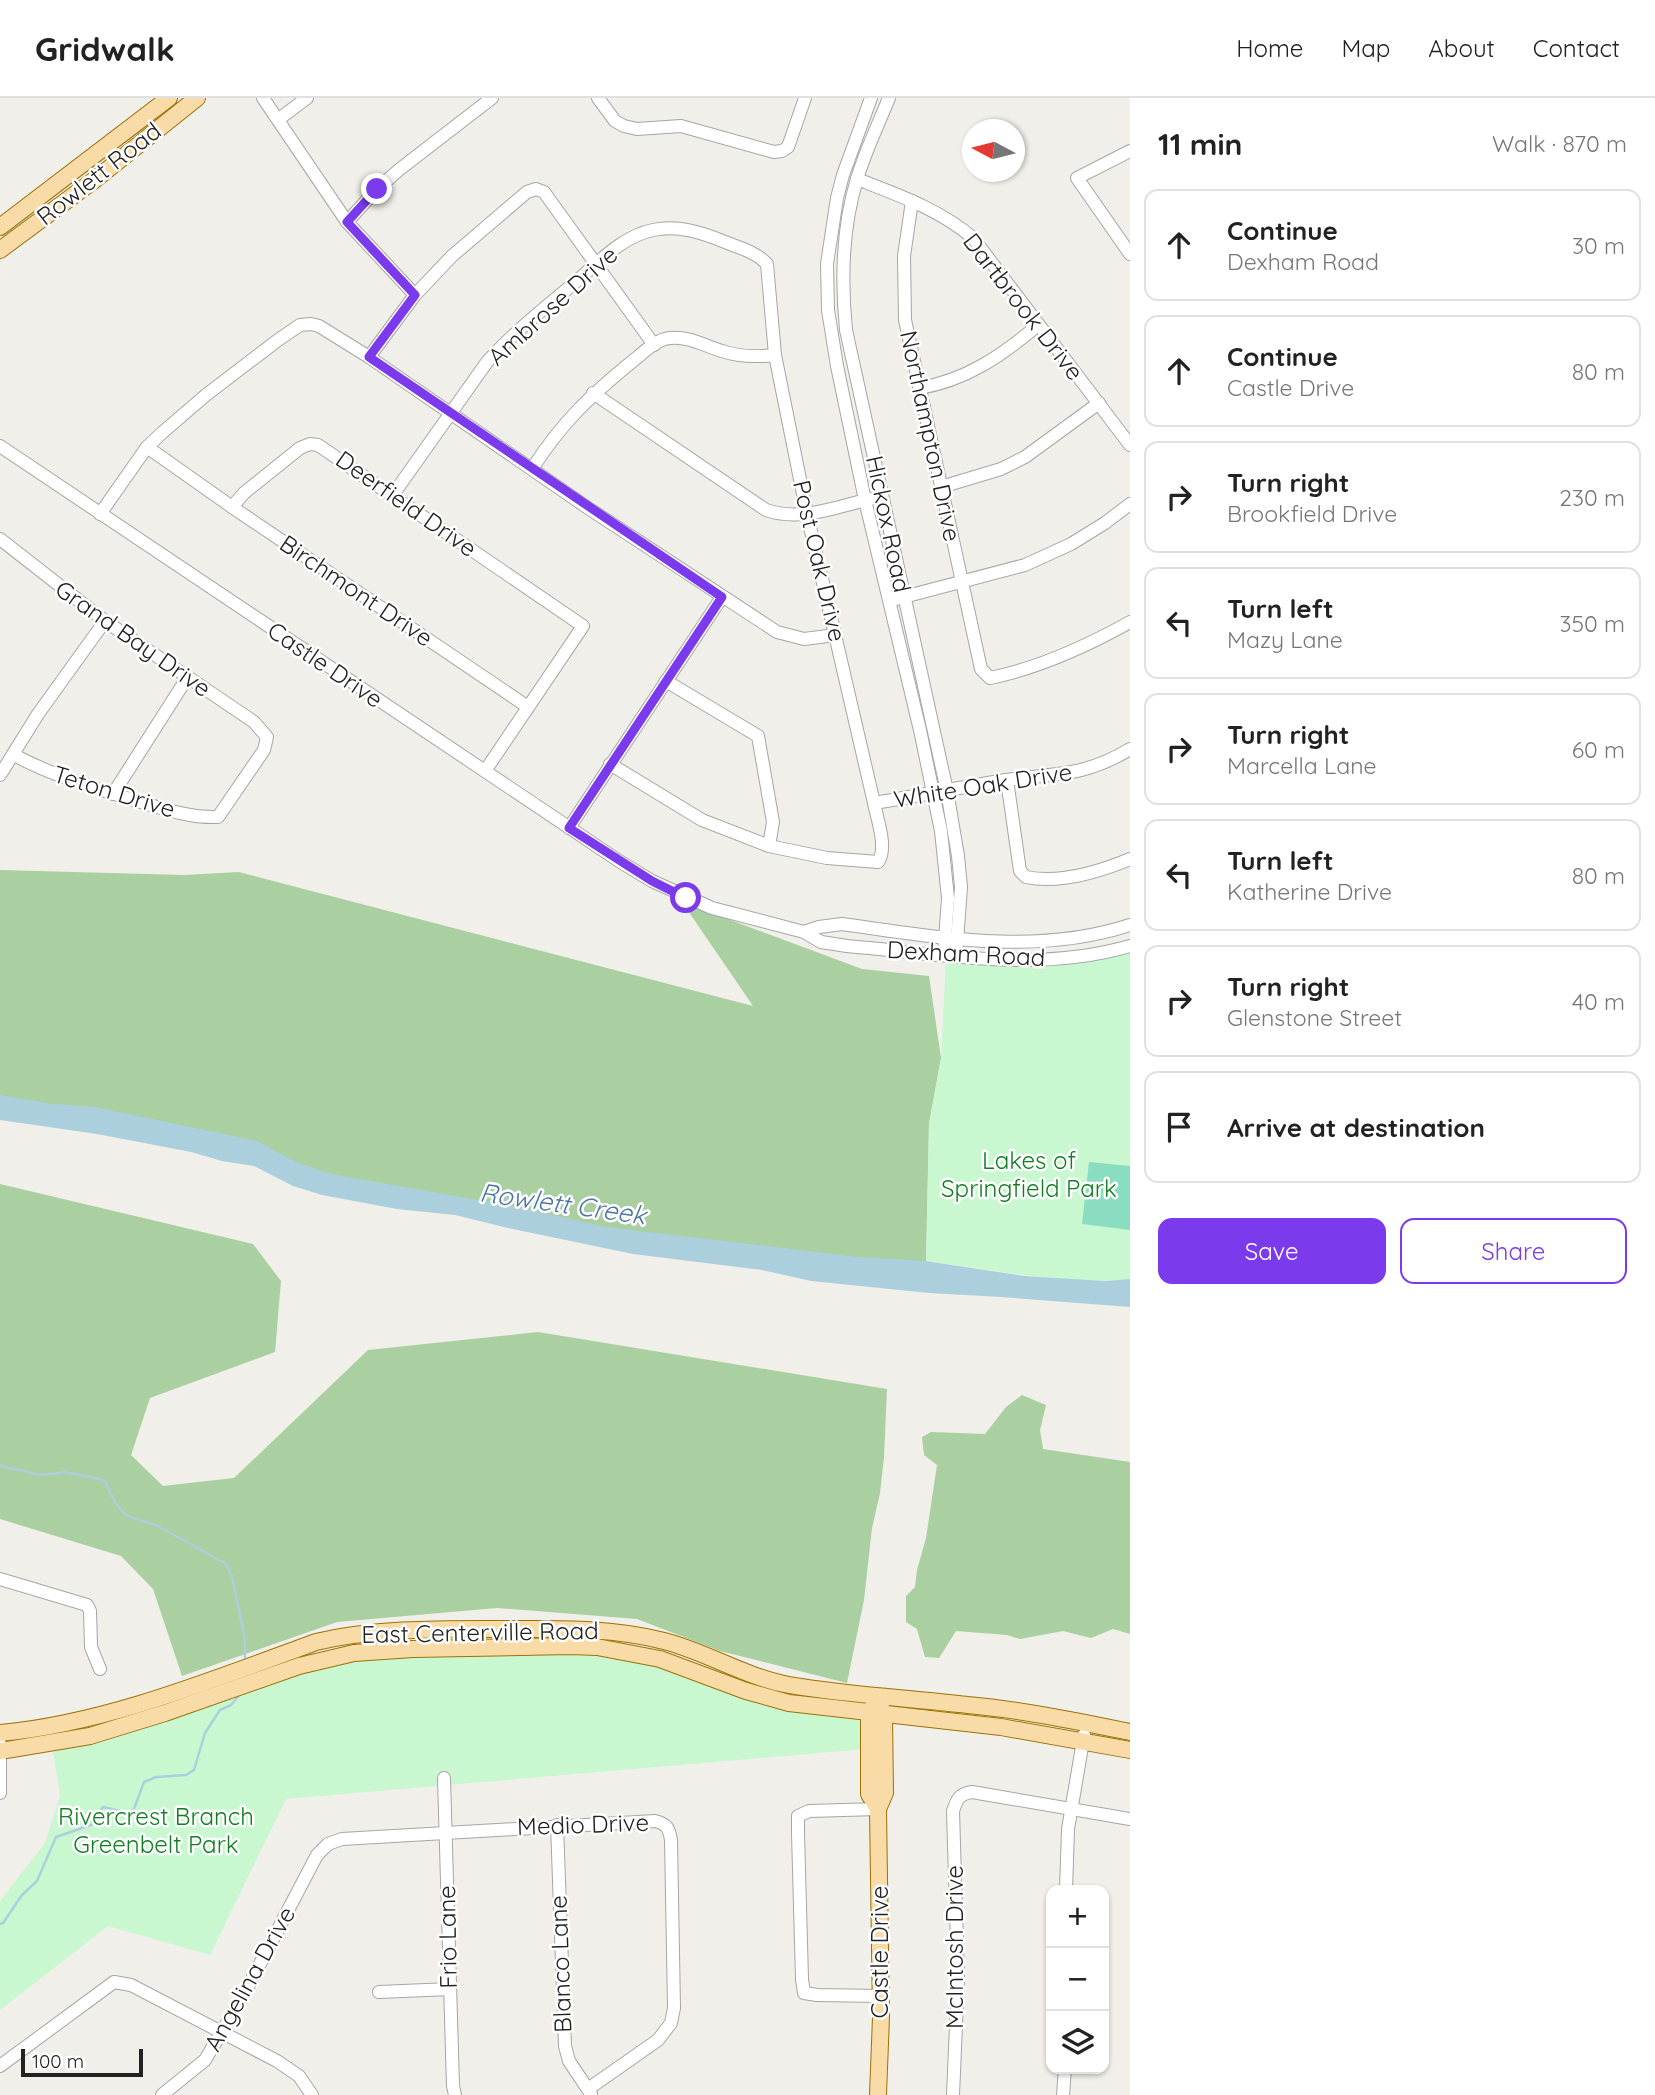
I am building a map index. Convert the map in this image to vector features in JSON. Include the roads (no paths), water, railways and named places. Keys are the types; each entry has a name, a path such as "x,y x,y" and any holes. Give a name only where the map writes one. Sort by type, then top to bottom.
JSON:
{"main road":[{"name":"Rowlett Road","path":"0,227 169,98"},
{"name":"Rowlett Road","path":"0,250 97,178 197,98"},
{"path":"86,162 97,178"},
{"name":"East Centerville Road","path":"0,1751 90,1736 200,1700 337,1637 412,1630 604,1630 664,1641 780,1683 1004,1709 1130,1732"},
{"name":"East Centerville Road","path":"0,1732 92,1717 195,1684 296,1658 377,1651 509,1646 597,1647 680,1664 769,1699 810,1707 1001,1727 1130,1750"},
{"name":"Castle Drive","path":"877,1696 869,1794 878,1810 881,1996 878,2095"}],"street":[{"path":"263,98 347,222 415,295"},
{"path":"279,119 307,98"},
{"path":"347,222 377,189 400,169 492,98"},
{"path":"598,98 615,121 633,128 681,126 774,152 788,147 805,98"},
{"name":"Hickox Road","path":"872,98 843,175 827,264 831,332 865,500 920,730 946,862 950,955"},
{"name":"Hickox Road","path":"889,98 857,179 846,235 843,293 846,330 947,791 958,856 961,887 951,938"},
{"path":"1130,151 1077,178 1130,254"},
{"name":"Dartbrook Drive","path":"857,179 953,221 973,238 1130,444"},
{"path":"369,357 415,295 452,256 527,192 536,188 544,192 654,345"},
{"name":"Northampton Drive","path":"912,201 904,256 905,320 981,669 990,678 1034,666 1083,646 1130,622"},
{"name":"Ambrose Drive","path":"392,496 487,362 505,342 628,240 650,230 673,228 702,233 760,256 767,264"},
{"name":"Post Oak Drive","path":"767,264 775,355 807,514 874,803 882,857 878,862 863,862 769,846"},
{"path":"100,514 148,447 206,395 300,325 311,324 319,326 369,357 777,632 804,639 836,635"},
{"path":"919,388 962,377 1009,348 1038,325"},
{"path":"532,469 550,442 593,393 654,345 667,338 680,338 740,355 775,355"},
{"path":"593,393 755,504 777,514 807,514 881,496"},
{"path":"941,487 1002,469 1025,457 1099,403"},
{"name":"Deerfield Drive","path":"232,507 261,478 300,448 310,444 332,452 583,626 528,707"},
{"name":"Castle Drive","path":"0,446 652,881"},
{"name":"Birchmont Drive","path":"148,447 528,707"},
{"path":"888,600 1025,565 1071,544 1130,504"},
{"name":"Grand Bay Drive","path":"0,539 105,621 254,722 267,737 264,750 218,817"},
{"path":"569,828 722,597"},
{"path":"0,775 38,714 105,621"},
{"path":"113,794 187,678"},
{"path":"610,764 702,820 769,846 774,822 758,736 666,681"},
{"path":"485,771 528,707"},
{"name":"White Oak Drive","path":"874,803 1007,780 1069,775 1111,760 1130,749"},
{"name":"Teton Drive","path":"14,755 38,768 113,794 177,813 218,817"},
{"path":"1007,780 1021,874 1031,878 1068,877 1111,867 1130,859"},
{"name":"Dexham Road","path":"652,881 712,908 804,932 821,942 847,946 1019,960 1070,960 1105,954 1130,946"},
{"name":"Dexham Road","path":"804,932 842,924 989,942 1073,937 1130,925"},
{"path":"0,1579 87,1605 90,1611 91,1647 100,1669"},
{"path":"1066,1885 1066,1847 1086,1723"},
{"path":"0,1744 0,1793"},
{"name":"Frio Lane","path":"444,1778 455,2095"},
{"name":"McIntosh Drive","path":"953,2095 958,1978 953,1811 957,1800 962,1793 972,1792 1071,1807"},
{"path":"1071,1807 1130,1819"},
{"path":"878,1810 809,1811 798,1815 798,1833 804,1993 881,1996"},
{"name":"Medio Drive","path":"321,1850 342,1839 557,1825 655,1821 664,1823 668,1827 671,1840 674,2008 671,2023 658,2040 590,2092"},
{"name":"Blanco Lane","path":"557,1825 565,2046 569,2061 590,2092"},
{"name":"Angelina Drive","path":"162,2095 205,2060 321,1850"},
{"path":"0,2066 114,1982 131,1985 277,2061 299,2076 313,2095"},
{"path":"379,1992 450,1989"},
{"path":"1063,2095 1065,2074"}],"water":[{"path":"0,1095 52,1104 95,1107 257,1141 298,1163 331,1174 517,1207 606,1227 859,1257 926,1261 1024,1276 1105,1281 1130,1279 1130,1307 929,1293 811,1281 762,1270 633,1254 455,1215 397,1209 322,1195 293,1186 254,1166 191,1152 97,1134 0,1120"}],"waterway":[{"path":"0,1466 42,1475 65,1472 104,1480 116,1504 127,1516 158,1526 226,1564 232,1576 245,1639 245,1661"},
{"path":"0,1924 22,1895 37,1881 56,1837 91,1825 103,1807 129,1813 134,1809 144,1782 156,1777 186,1775 194,1770 205,1733 220,1710 231,1705 240,1694"}],"park label":[{"name":"Lakes of Springfield Park","path":"1029,1175"},
{"name":"Rivercrest Branch Greenbelt Park","path":"156,1831"}],"water label":[{"name":"Rowlett Creek","path":"563,1204"}]}
